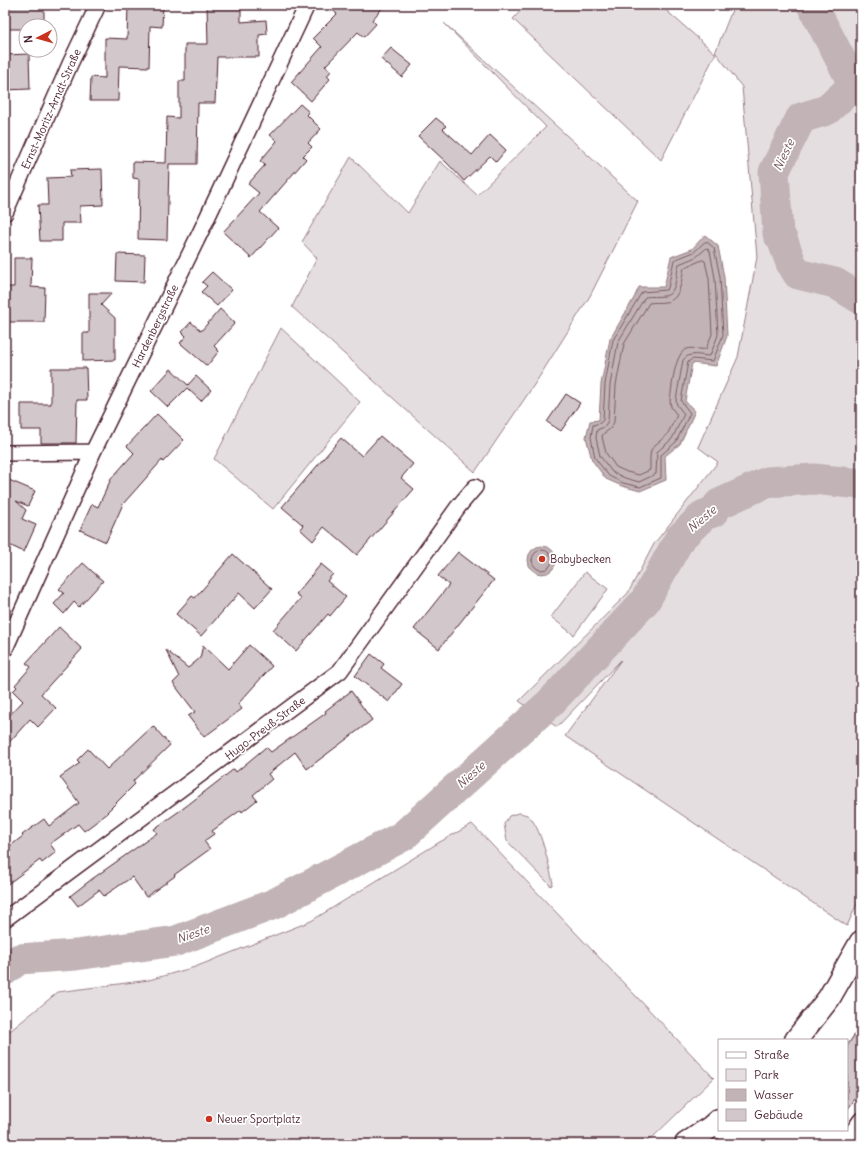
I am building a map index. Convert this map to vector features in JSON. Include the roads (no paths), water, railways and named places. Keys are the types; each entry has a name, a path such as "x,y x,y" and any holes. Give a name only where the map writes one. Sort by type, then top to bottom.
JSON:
{"street":[{"name":"Ernst-Moritz-Arndt-Straße","path":"5,213 70,64 98,5"},
{"name":"Hardenbergstraße","path":"5,649 94,452 307,5"},
{"path":"5,453 94,452"},
{"name":"Hugo-Preuß-Straße","path":"5,920 340,671 458,507 475,487"},
{"path":"797,1039 829,998 861,942"},
{"path":"724,1131 729,1135 855,1137 861,1120"},
{"path":"686,1144 715,1124"}],"water":[{"path":"705,235 718,246 724,277 727,336 716,366 692,363 685,401 695,411 680,444 665,456 666,480 640,491 622,486 606,479 592,460 586,437 590,421 599,420 601,384 610,339 639,287 664,287 671,257 692,249"},
{"name":"Babybecken","path":"542,546 552,550 556,560 552,570 542,574 532,570 528,560 532,550"}],"waterway":[{"name":"Nieste","path":"812,5 854,85 827,110 801,118 774,172 778,234 782,239 791,263 798,274 835,283 861,299"},
{"name":"Nieste","path":"5,970 19,959 76,955 176,941 274,904 403,836 550,703 645,601 680,538 704,515 713,512 719,504 767,482 814,479 861,484"}],"place":[{"name":"Babybecken","path":"542,559"},
{"name":"Neuer Sportplatz","path":"209,1119"}]}
